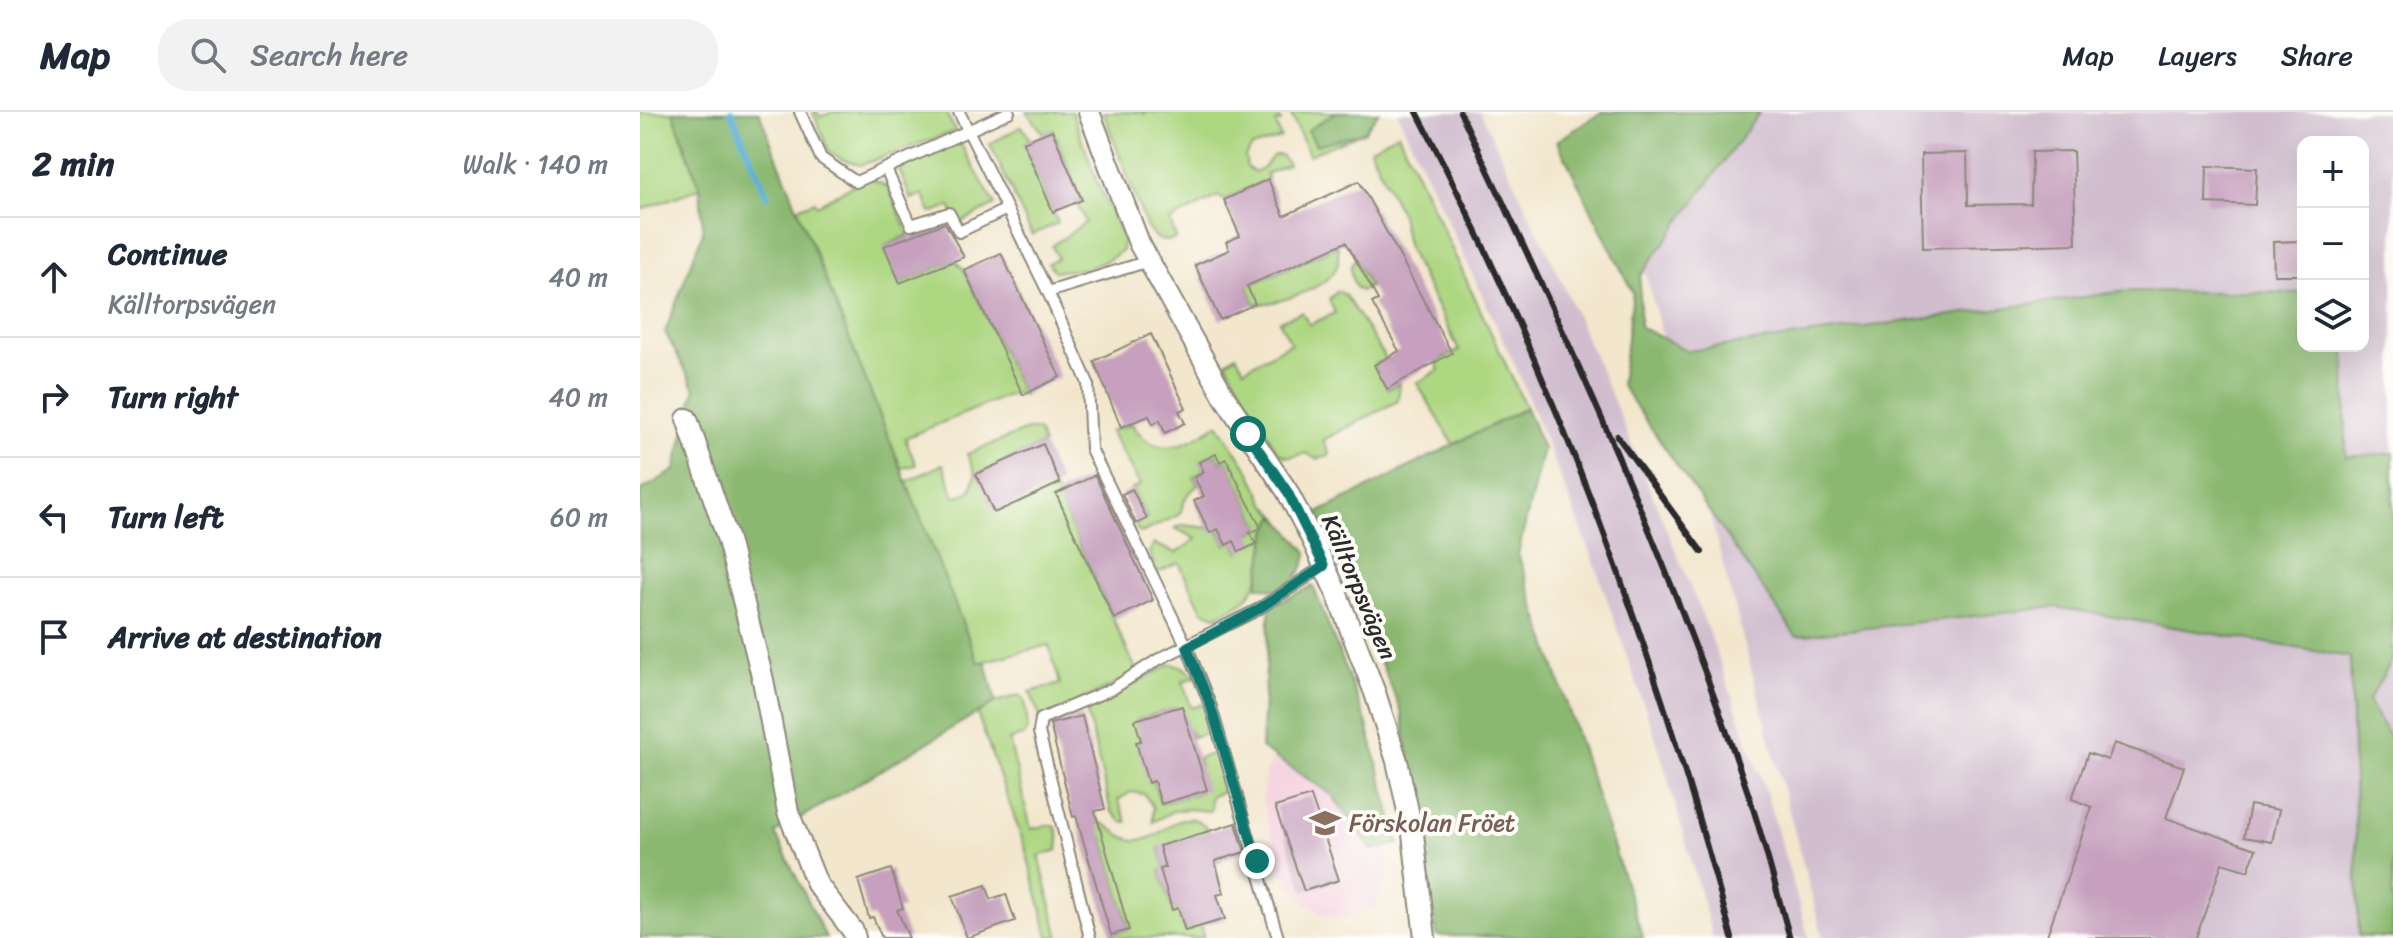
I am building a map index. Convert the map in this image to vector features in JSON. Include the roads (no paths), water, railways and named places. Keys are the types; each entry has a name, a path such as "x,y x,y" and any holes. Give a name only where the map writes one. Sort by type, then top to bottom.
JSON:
{"street":[{"name":"Källtorpsvägen","path":"1089,112 1115,186 1149,261 1225,398 1287,491 1324,566 1375,693 1397,761 1413,834 1425,938"},
{"path":"687,419 728,540 763,680 788,812 817,884 855,938"}],"lane":[{"path":"800,112 821,158 856,182 1009,112"},
{"path":"959,112 1048,292 1088,383 1091,449 1187,647 1211,707 1278,938"},
{"path":"886,169 911,225 949,213 959,232 1007,209"},
{"path":"1048,292 1149,261"},
{"path":"1090,938 1039,732 1041,719 1112,689 1159,659 1257,610 1324,566"}],"waterway":[{"path":"731,112 767,196"}],"railway":[{"path":"1417,112 1513,311 1597,516 1670,726 1732,938"},
{"path":"1460,112 1577,363 1685,619 1748,793 1790,938"},
{"path":"1617,436 1702,552"}],"place":[{"name":"Förskolan Fröet","path":"1325,823"}]}
